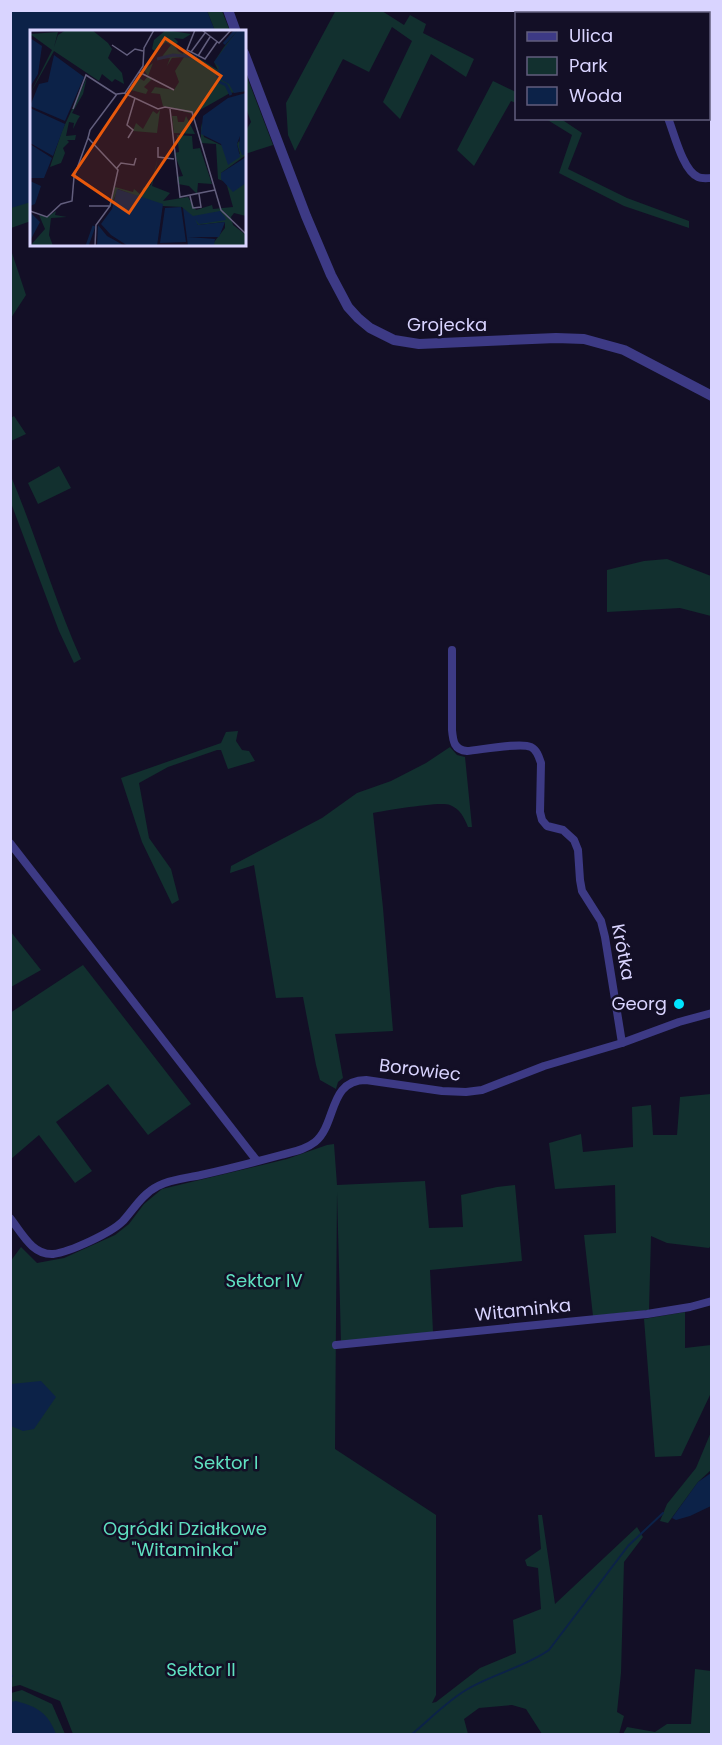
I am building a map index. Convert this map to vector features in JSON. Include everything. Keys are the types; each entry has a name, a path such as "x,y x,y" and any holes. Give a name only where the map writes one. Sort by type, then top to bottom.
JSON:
{"street":[{"path":"228,10 235,30"},
{"name":"Grojecka","path":"246,58 331,276 348,307 370,328 394,340 419,344 556,338 585,339 624,350 711,396"},
{"path":"669,120 686,164 692,173 699,178 711,178"},
{"name":"Krótka","path":"452,650 452,730 456,746 460,750 467,751 524,745 531,747 538,755 541,763 540,816 547,826 568,833 576,844 582,891 599,917 604,930 622,1043"},
{"path":"10,843 257,1161"},
{"name":"Borowiec","path":"10,1218 32,1248 45,1253 56,1253 113,1230 145,1195 159,1185 302,1149 314,1142 324,1131 341,1090 355,1081 366,1080 442,1091 475,1092 495,1087 544,1066 711,1013"},
{"name":"Witaminka","path":"336,1345 637,1315 690,1307 711,1301"}],"green space":[{"path":"336,10 382,11 404,25 410,15 426,24 423,33 474,59 466,77 431,54 400,119 383,102 412,41 392,27 369,72 343,59 295,151 288,135 286,103"},
{"path":"207,11 222,11 230,30 215,30"},
{"path":"246,74 273,145 246,154 246,130 251,122 246,108"},
{"path":"493,81 515,92 515,103 511,101 474,166 457,150"},
{"path":"548,120 562,120 582,133 568,169 627,198 689,221 689,228 624,206 559,173 572,135"},
{"path":"30,200 30,221 11,228 10,206"},
{"path":"11,250 26,295 10,318"},
{"path":"14,416 26,434 11,441 11,418"},
{"path":"59,466 71,488 38,504 28,483"},
{"path":"10,474 81,659 74,663 59,631 11,503"},
{"path":"667,559 711,576 711,616 680,608 607,612 607,570 644,561"},
{"path":"238,731 236,741 242,750 249,751 255,761 228,769 221,750 217,750 168,767 139,783 149,838 171,869 179,900 172,904 142,842 121,778 221,743 226,732"},
{"path":"450,747 457,755 465,757 472,827 468,827 456,809 444,804 373,813 393,1031 335,1034 343,1078 338,1082 336,1089 320,1080 303,997 276,998 254,865 230,873 231,866 322,818 357,793 391,781 426,763"},
{"path":"11,932 41,970 10,987"},
{"path":"83,965 191,1104 148,1135 108,1084 56,1122 92,1171 75,1183 39,1135 11,1159 10,1013"},
{"path":"711,1094 711,1245 709,1248 667,1243 651,1236 649,1310 593,1316 584,1235 616,1233 615,1185 555,1189 549,1143 581,1134 583,1152 633,1147 632,1107 651,1105 653,1135 677,1135 680,1097"},
{"name":"Ogródki Działkowe \"Witaminka\"","path":"334,1144 337,1185 425,1181 429,1228 463,1227 461,1195 515,1185 522,1261 430,1270 433,1332 341,1342 337,1192 335,1449 436,1515 436,1695 432,1703 480,1668 516,1653 513,1620 541,1609 538,1568 527,1566 525,1560 541,1549 538,1515 542,1515 555,1604 637,1527 643,1537 624,1562 621,1673 617,1712 624,1716 619,1734 542,1734 526,1709 512,1705 479,1708 464,1719 468,1734 73,1734 60,1701 20,1685 11,1687 10,1262 21,1247 37,1263 64,1258 115,1235 129,1224 144,1204 162,1189 287,1159"},
{"path":"685,1312 685,1348 711,1345 710,1395 681,1456 655,1457 644,1319"},
{"path":"711,1432 711,1470 698,1482 668,1523 660,1521 667,1504 696,1468"},
{"path":"695,1669 711,1671 711,1734 623,1734 627,1727 655,1732 667,1724 691,1724"},
{"path":"22,1690 52,1704 65,1734 11,1734 11,1693"}],"water":[{"path":"11,10 207,11 215,30 30,30 30,202 11,208"},
{"path":"41,1381 56,1397 34,1429 23,1431 11,1426 11,1384"},
{"path":"711,1473 711,1506 690,1516 676,1520 672,1518 698,1482"},
{"path":"16,1701 46,1716 56,1734 11,1734 11,1702"}],"waterway":[{"path":"710,26 712,35"},
{"path":"412,1734 466,1690 529,1662 549,1650 628,1546 663,1513"}],"place":[{"name":"Georg","path":"679,1004"}],"park label":[{"name":"Sektor IV","path":"264,1281"},
{"name":"Sektor I","path":"226,1463"},
{"name":"Sektor II","path":"201,1670"}]}
